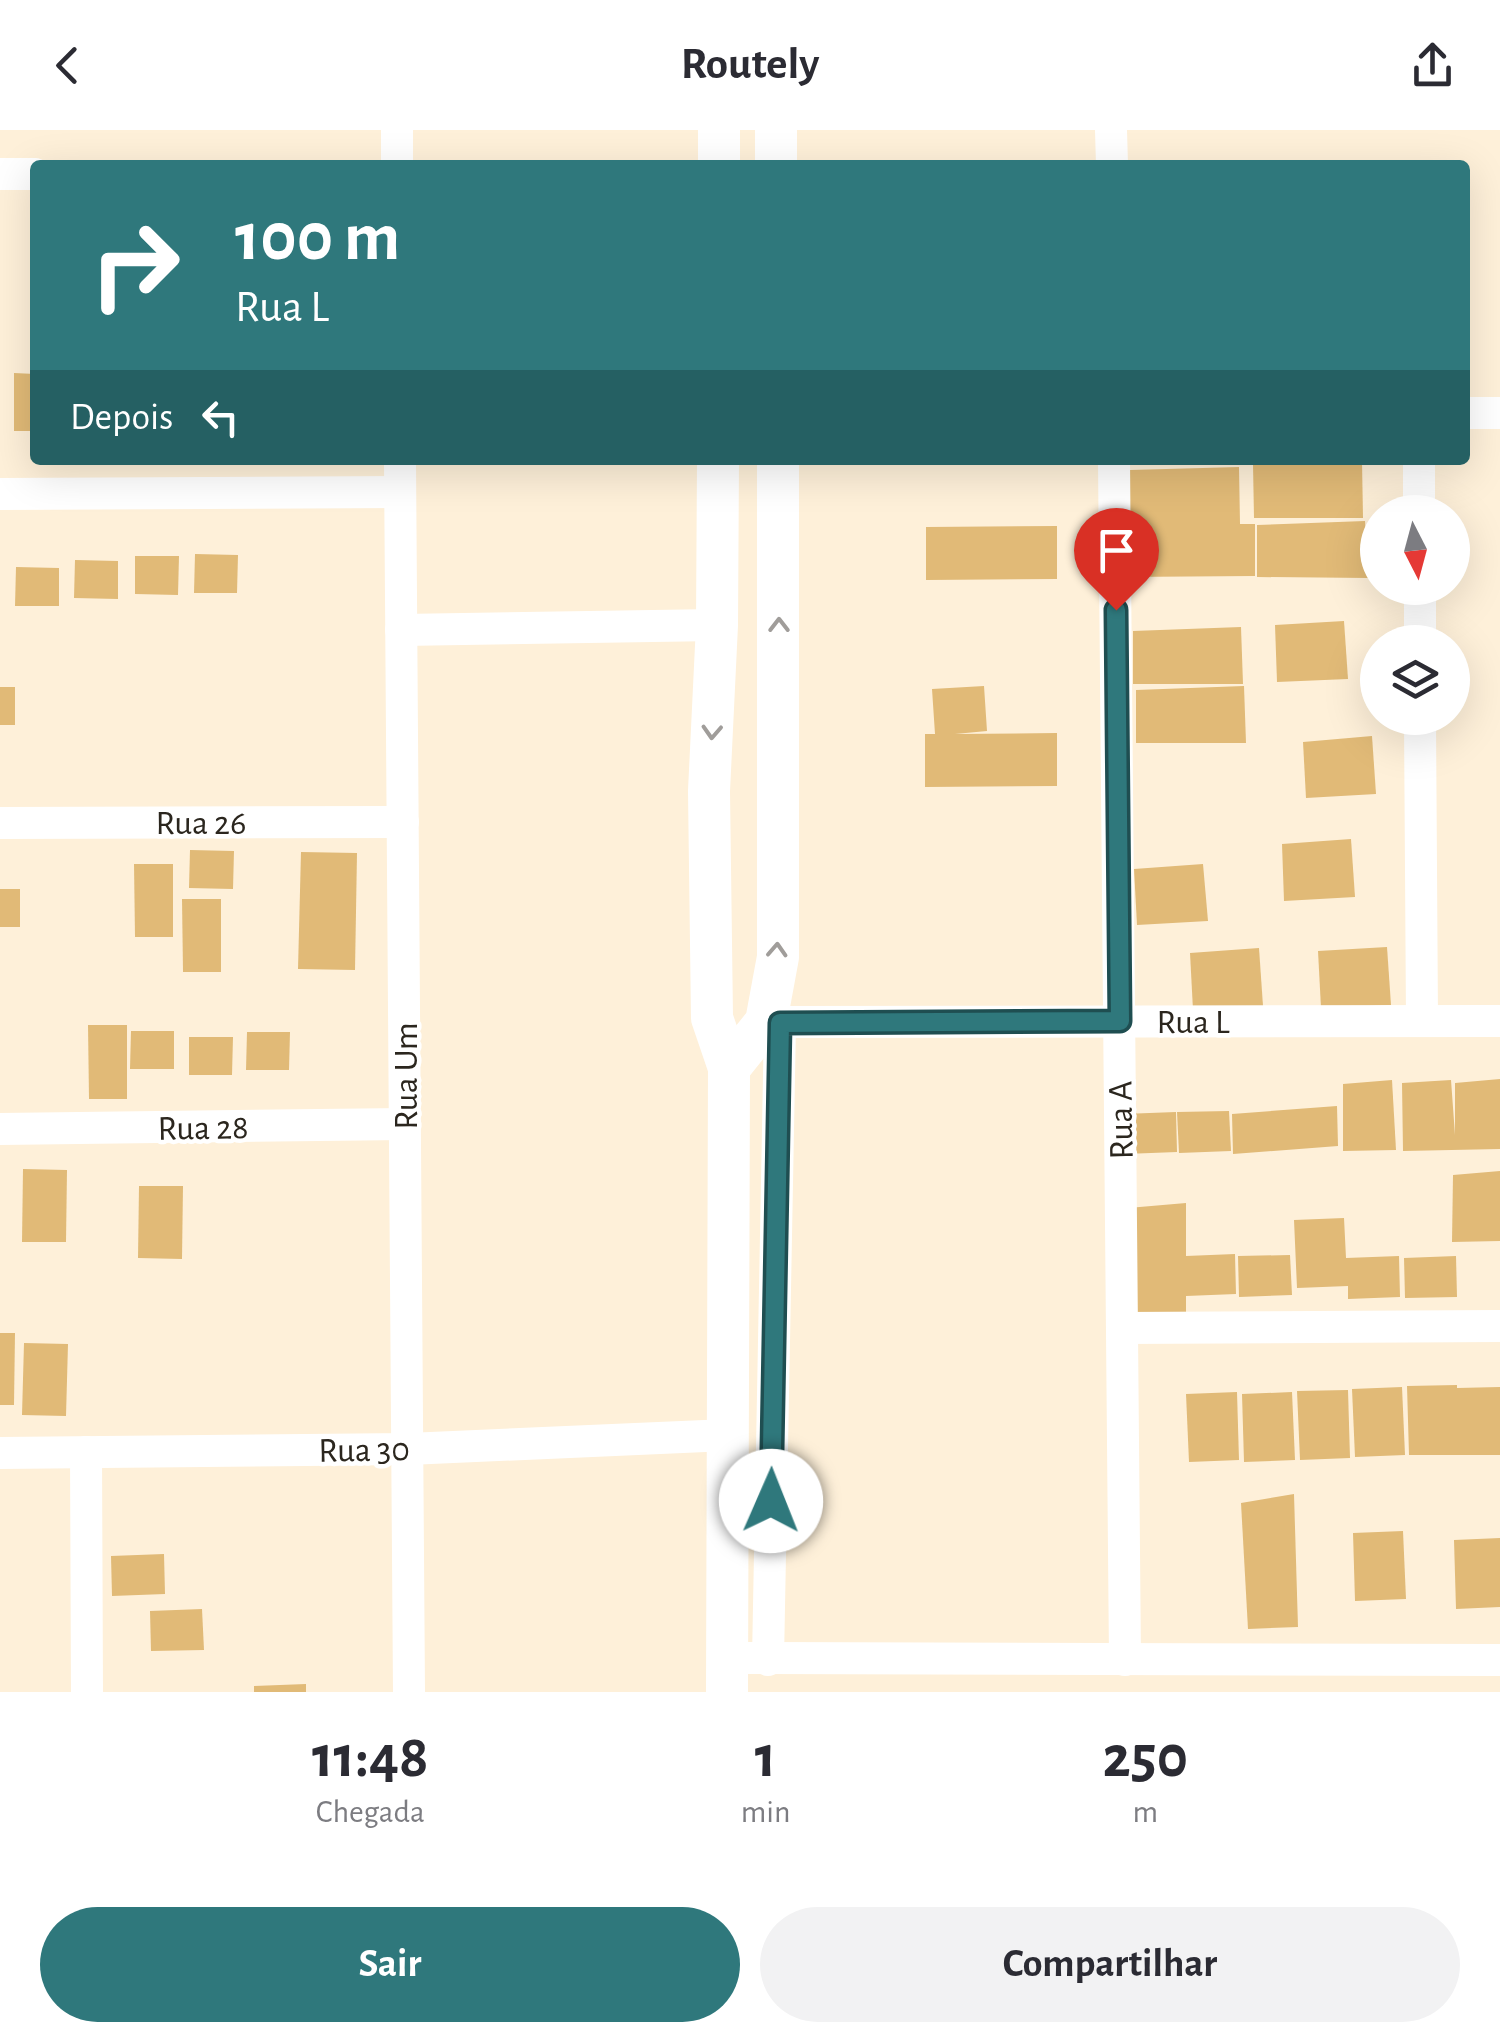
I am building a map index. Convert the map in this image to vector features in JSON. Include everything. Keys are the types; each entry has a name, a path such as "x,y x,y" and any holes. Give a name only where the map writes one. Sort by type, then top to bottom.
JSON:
{"street":[{"path":"396,130 397,160"},
{"path":"719,130 719,160"},
{"path":"776,130 776,160"},
{"path":"1112,130 1112,160"},
{"path":"0,174 30,174"},
{"path":"1470,413 1500,413"},
{"path":"718,465 718,625 709,791 712,1018 729,1068 728,1435 741,1670"},
{"path":"741,1670 778,957 778,465"},
{"name":"Rua A","path":"1114,465 1125,1660"},
{"path":"1419,465 1419,495"},
{"path":"0,494 400,476"},
{"name":"Rua Um","path":"400,476 410,1692"},
{"path":"401,630 718,625"},
{"path":"1420,735 1422,1021"},
{"name":"Rua 26","path":"0,823 403,822"},
{"name":"Rua L","path":"773,1022 1500,1020"},
{"path":"729,1068 773,1022"},
{"name":"Rua 28","path":"0,1130 405,1124"},
{"path":"1122,1328 1500,1326"},
{"name":"Rua 30","path":"0,1453 408,1449 728,1435"},
{"path":"86,1452 86,1692"},
{"path":"741,1670 1125,1660 1500,1660"}],"building":[{"path":"14,373 30,374 30,431 14,431"},
{"path":"1253,465 1362,465 1360,518 1254,518"},
{"path":"1239,467 1240,524 1255,524 1255,576 1124,577 1130,470"},
{"path":"1360,521 1360,578 1257,577 1257,525"},
{"path":"1057,526 1057,579 926,580 926,527"},
{"path":"195,554 238,555 237,593 194,593"},
{"path":"135,556 179,556 178,595 135,594"},
{"path":"75,560 118,561 118,599 74,598"},
{"path":"16,567 59,568 59,606 15,606"},
{"path":"1344,621 1348,679 1277,682 1275,625"},
{"path":"1241,627 1243,684 1133,684 1133,631"},
{"path":"984,686 987,731 955,734 1057,733 1057,786 925,787 925,734 935,734 932,689"},
{"path":"1244,686 1246,743 1136,743 1136,690"},
{"path":"0,687 15,687 15,725 0,725"},
{"path":"1372,736 1376,794 1306,798 1303,742"},
{"path":"1351,839 1355,897 1284,901 1282,844"},
{"path":"190,850 234,851 233,889 189,888"},
{"path":"301,852 357,853 355,970 298,969"},
{"path":"134,864 173,864 173,937 135,937"},
{"path":"1203,864 1208,921 1137,925 1134,869"},
{"path":"0,889 20,889 20,927 0,927"},
{"path":"182,899 221,899 221,972 183,972"},
{"path":"1387,947 1391,1005 1321,1008 1318,951"},
{"path":"1259,948 1263,1006 1193,1010 1190,953"},
{"path":"88,1025 127,1025 127,1099 89,1099"},
{"path":"131,1031 174,1031 174,1069 130,1069"},
{"path":"247,1032 290,1032 289,1070 246,1070"},
{"path":"189,1037 233,1037 232,1075 189,1075"},
{"path":"1500,1079 1500,1149 1403,1151 1402,1083 1451,1080 1455,1135 1455,1083"},
{"path":"1392,1080 1396,1150 1343,1151 1343,1084"},
{"path":"1337,1106 1338,1146 1233,1154 1232,1114"},
{"path":"1229,1111 1231,1151 1179,1153 1177,1112"},
{"path":"1176,1112 1177,1152 1125,1154 1123,1114"},
{"path":"23,1169 67,1170 66,1242 22,1242"},
{"path":"1500,1171 1500,1241 1452,1242 1453,1175"},
{"path":"139,1186 183,1186 182,1259 138,1258"},
{"path":"1186,1203 1186,1256 1235,1254 1236,1294 1186,1296 1186,1321 1129,1322 1128,1208"},
{"path":"1344,1218 1346,1258 1399,1256 1400,1297 1348,1299 1348,1286 1297,1288 1294,1220"},
{"path":"1290,1255 1292,1295 1239,1297 1238,1256"},
{"path":"1456,1256 1457,1297 1405,1298 1404,1258"},
{"path":"0,1333 15,1333 14,1405 0,1405"},
{"path":"24,1343 68,1344 66,1416 22,1415"},
{"path":"1407,1386 1500,1387 1500,1455 1409,1455"},
{"path":"1402,1387 1405,1455 1355,1457 1352,1389"},
{"path":"1348,1390 1350,1458 1300,1460 1297,1391"},
{"path":"1237,1392 1239,1460 1189,1462 1186,1394"},
{"path":"1292,1392 1295,1460 1244,1462 1242,1394"},
{"path":"1294,1494 1298,1627 1248,1629 1241,1503"},
{"path":"1403,1531 1406,1599 1355,1601 1353,1533"},
{"path":"1500,1538 1500,1607 1456,1609 1454,1540"},
{"path":"164,1554 165,1594 112,1596 111,1556"},
{"path":"202,1609 204,1650 151,1651 150,1611"},
{"path":"306,1684 306,1692 254,1692 254,1686"}],"route":[{"path":"771,1501 780,1023 1120,1021 1116,610"}]}
